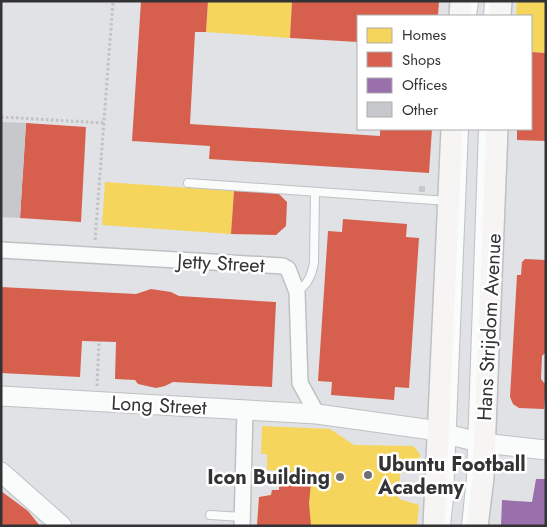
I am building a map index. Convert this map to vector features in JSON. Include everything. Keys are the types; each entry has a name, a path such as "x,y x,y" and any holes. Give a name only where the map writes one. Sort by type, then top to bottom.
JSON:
{"main road":[{"path":"460,15 461,1"},
{"path":"500,15 501,1"},
{"path":"434,526 445,433 448,201 452,130"},
{"name":"Hans Strijdom Avenue","path":"477,526 481,506 478,442 497,130"}],"street":[{"name":"Jetty Street","path":"1,250 283,266 292,274 297,292 298,371 304,392 317,414"},
{"name":"Long Street","path":"1,396 317,414 445,433"},
{"path":"242,521 245,410"},
{"path":"445,433 478,442 546,450"},
{"path":"1,472 62,526"}],"lane":[{"path":"472,15 474,1"},
{"path":"488,15 489,1"},
{"path":"446,526 449,498 445,433 464,130"},
{"path":"466,526 478,442 484,130"},
{"path":"188,183 448,201"},
{"path":"297,292 305,286 312,274 315,192"},
{"path":"210,515 242,521"}],"path":[{"path":"95,241 112,1"},
{"path":"1,117 104,123"},
{"path":"97,391 99,342"}],"building: Homes":[{"path":"208,1 292,1 290,38 206,32"},
{"path":"517,1 546,1 546,53 532,52 532,15 516,15"},
{"path":"105,182 234,191 231,234 102,225"},
{"name":"Icon Building","path":"262,426 330,429 354,445 413,446 420,454 419,465 411,472 400,473 399,499 419,505 417,526 257,526 259,497 271,495 272,490 279,490 280,471 267,470 267,454 261,454"}],"building: Shops":[{"path":"141,1 208,1 206,32 195,32 190,124 380,136 380,130 432,130 429,173 209,159 210,146 132,141"},
{"path":"292,1 439,1 438,15 357,15 357,42 290,38"},
{"path":"532,52 546,53 546,141 517,140 517,130 532,130"},
{"path":"26,123 86,127 81,222 20,218"},
{"path":"234,191 278,193 287,202 286,226 276,235 231,234"},
{"path":"343,219 407,224 406,237 419,238 409,388 395,387 394,400 331,395 332,382 318,381 328,231 342,232"},
{"path":"525,259 546,260 546,352 542,356 541,379 546,385 544,409 519,408 513,404 510,397 517,275 521,275 522,262"},
{"path":"1,287 136,294 151,289 171,292 179,296 276,302 272,387 173,382 156,388 138,384 135,380 115,379 116,342 82,341 80,377 1,373"},
{"path":"280,471 312,473 309,503 311,526 257,526 259,497 271,495 272,490 279,490"},
{"path":"1,491 28,511 40,526 1,526"}],"building: Offices":[{"path":"536,479 546,479 546,526 501,526 502,500 532,502"}],"building: Other":[{"path":"1,122 26,123 20,218 1,217"},
{"path":"419,186 425,186 425,192 419,192"}],"place":[{"name":"Ubuntu Football Academy","path":"368,475"},
{"name":"Icon Building","path":"340,477"}]}
